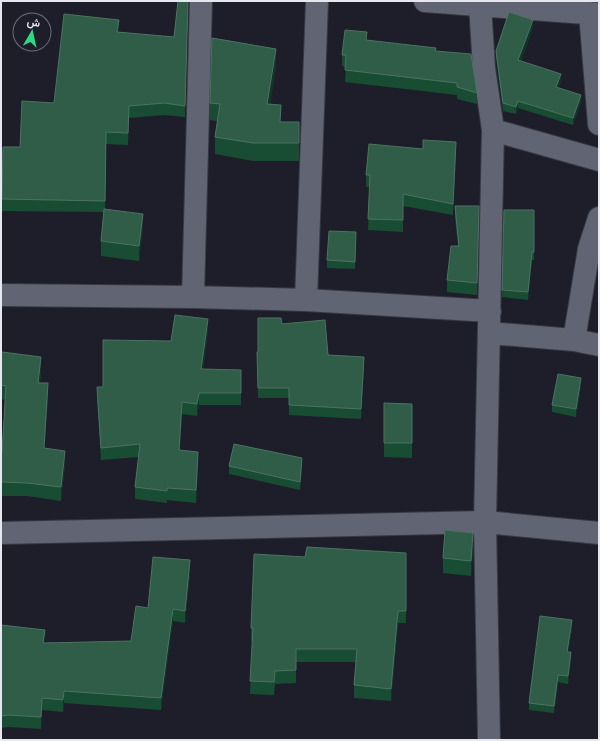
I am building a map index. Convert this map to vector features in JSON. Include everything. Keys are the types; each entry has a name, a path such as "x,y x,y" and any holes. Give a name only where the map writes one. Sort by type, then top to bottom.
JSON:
{"street":[{"path":"193,297 202,1"},
{"path":"306,300 317,1"},
{"path":"425,1 595,14 599,124"},
{"path":"480,5 484,68 492,130 490,311 485,522 489,740"},
{"path":"492,130 599,160"},
{"path":"574,340 589,249 599,218"},
{"path":"1,296 193,297 306,300 490,311"},
{"path":"489,333 574,340 599,345"},
{"path":"1,533 485,522 599,533"}],"building":[{"path":"178,1 188,1 185,106 164,103 129,106 128,133 106,132 105,201 2,199 3,147 20,147 22,101 54,103 64,14 119,20 117,32 174,37"},
{"path":"509,12 533,20 518,60 561,74 556,87 581,95 573,118 518,101 516,107 503,103 496,51"},
{"path":"345,30 367,32 366,40 436,48 435,51 471,54 477,93 457,87 457,83 345,70 346,55 342,55"},
{"path":"212,38 276,49 267,104 281,105 280,122 299,122 299,143 253,143 215,137 220,104 210,103"},
{"path":"423,140 456,142 453,204 403,194 403,220 368,219 370,175 366,175 369,144 423,149"},
{"path":"455,206 479,206 477,283 447,280 451,246 459,246"},
{"path":"104,209 143,214 139,246 101,241"},
{"path":"504,210 534,210 534,252 532,252 528,292 502,290"},
{"path":"329,231 356,232 355,262 327,260"},
{"path":"175,315 208,319 201,369 241,370 241,393 199,393 197,404 182,402 179,450 198,452 196,490 167,488 167,491 135,487 140,444 101,448 97,387 103,387 103,340 171,341"},
{"path":"258,318 281,318 282,324 325,320 328,355 364,357 361,409 289,405 289,388 258,388"},
{"path":"2,352 41,357 38,383 48,383 44,448 65,451 61,487 1,482 1,452 6,386 1,385"},
{"path":"558,374 581,378 576,409 552,405"},
{"path":"384,403 412,404 412,443 384,443"},
{"path":"234,444 302,458 300,482 229,466"},
{"path":"445,530 473,533 471,561 443,558"},
{"path":"307,547 406,553 406,611 398,611 391,689 354,685 357,649 296,649 296,670 275,671 274,682 250,681 253,628 251,628 254,554 305,557"},
{"path":"153,557 190,560 185,611 173,609 161,698 64,691 63,700 42,698 41,717 1,716 1,625 45,630 43,643 131,641 136,606 148,608"},
{"path":"540,616 572,620 567,652 571,652 568,676 558,675 554,706 529,703"}]}
